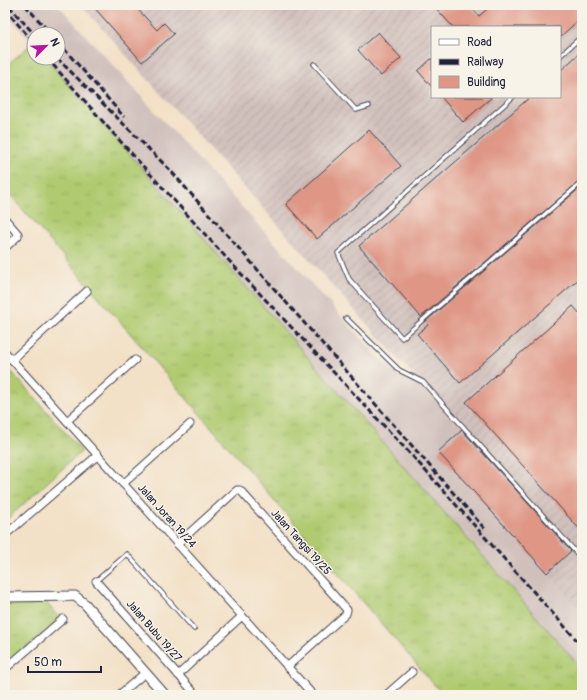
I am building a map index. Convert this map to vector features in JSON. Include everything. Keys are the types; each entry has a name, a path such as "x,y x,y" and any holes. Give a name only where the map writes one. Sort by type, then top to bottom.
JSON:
{"street":[{"path":"5,219 18,234 18,236 5,248"},
{"path":"12,360 86,291"},
{"name":"Jalan Joran 19/24","path":"6,354 312,695"},
{"path":"67,421 135,360"},
{"path":"123,484 190,424"},
{"path":"5,535 98,455"},
{"name":"Jalan Tangsi 19/25","path":"177,544 237,490 240,490 347,610 346,614 287,667"},
{"name":"Jalan Bubu 19/27","path":"96,581 196,695"},
{"path":"5,597 75,596 85,604 164,695"},
{"path":"178,675 242,616"},
{"path":"5,669 64,619"},
{"path":"388,694 412,672"},
{"path":"119,695 145,673"}],"lane":[{"path":"561,55 582,36"},
{"path":"314,64 356,110 369,106"},
{"path":"513,98 338,253 349,279 402,338 582,182"},
{"path":"346,318 399,370 423,382 582,559"},
{"path":"96,581 127,554 194,629"}],"shaded area":[{"path":"5,5 58,5 382,361 398,375 414,376 462,430 439,452 582,613 582,670 52,66 66,66 66,26 26,26 26,36 5,13"},
{"path":"81,5 582,5 582,613 438,452 462,430"}],"green space":[{"path":"26,48 26,66 52,66 582,669 582,695 443,695 5,189 5,67"},
{"path":"9,369 82,451 5,521 5,373"},
{"path":"44,600 60,619 5,667 5,602"}],"building":[{"path":"92,5 134,5 157,30 164,23 174,34 142,62"},
{"path":"433,5 469,5 479,16 492,5 582,5 582,17 561,36 561,26 452,26"},
{"path":"378,32 401,58 381,76 358,50"},
{"path":"582,51 582,179 421,317 359,246 529,98 561,98 561,70"},
{"path":"431,59 431,86 418,71"},
{"path":"442,98 491,98 463,122"},
{"path":"369,130 401,166 317,239 286,204"},
{"path":"582,186 582,276 460,383 417,334 428,325 425,322"},
{"path":"573,306 582,316 582,532 466,402"},
{"path":"462,430 571,551 547,573 438,452"}],"railway":[{"path":"25,5 44,26"},
{"path":"9,6 27,26"},
{"path":"5,9 26,34"},
{"path":"66,51 124,117"},
{"path":"54,66 232,264 416,460 582,646"},
{"path":"65,66 171,171 485,529"}]}
